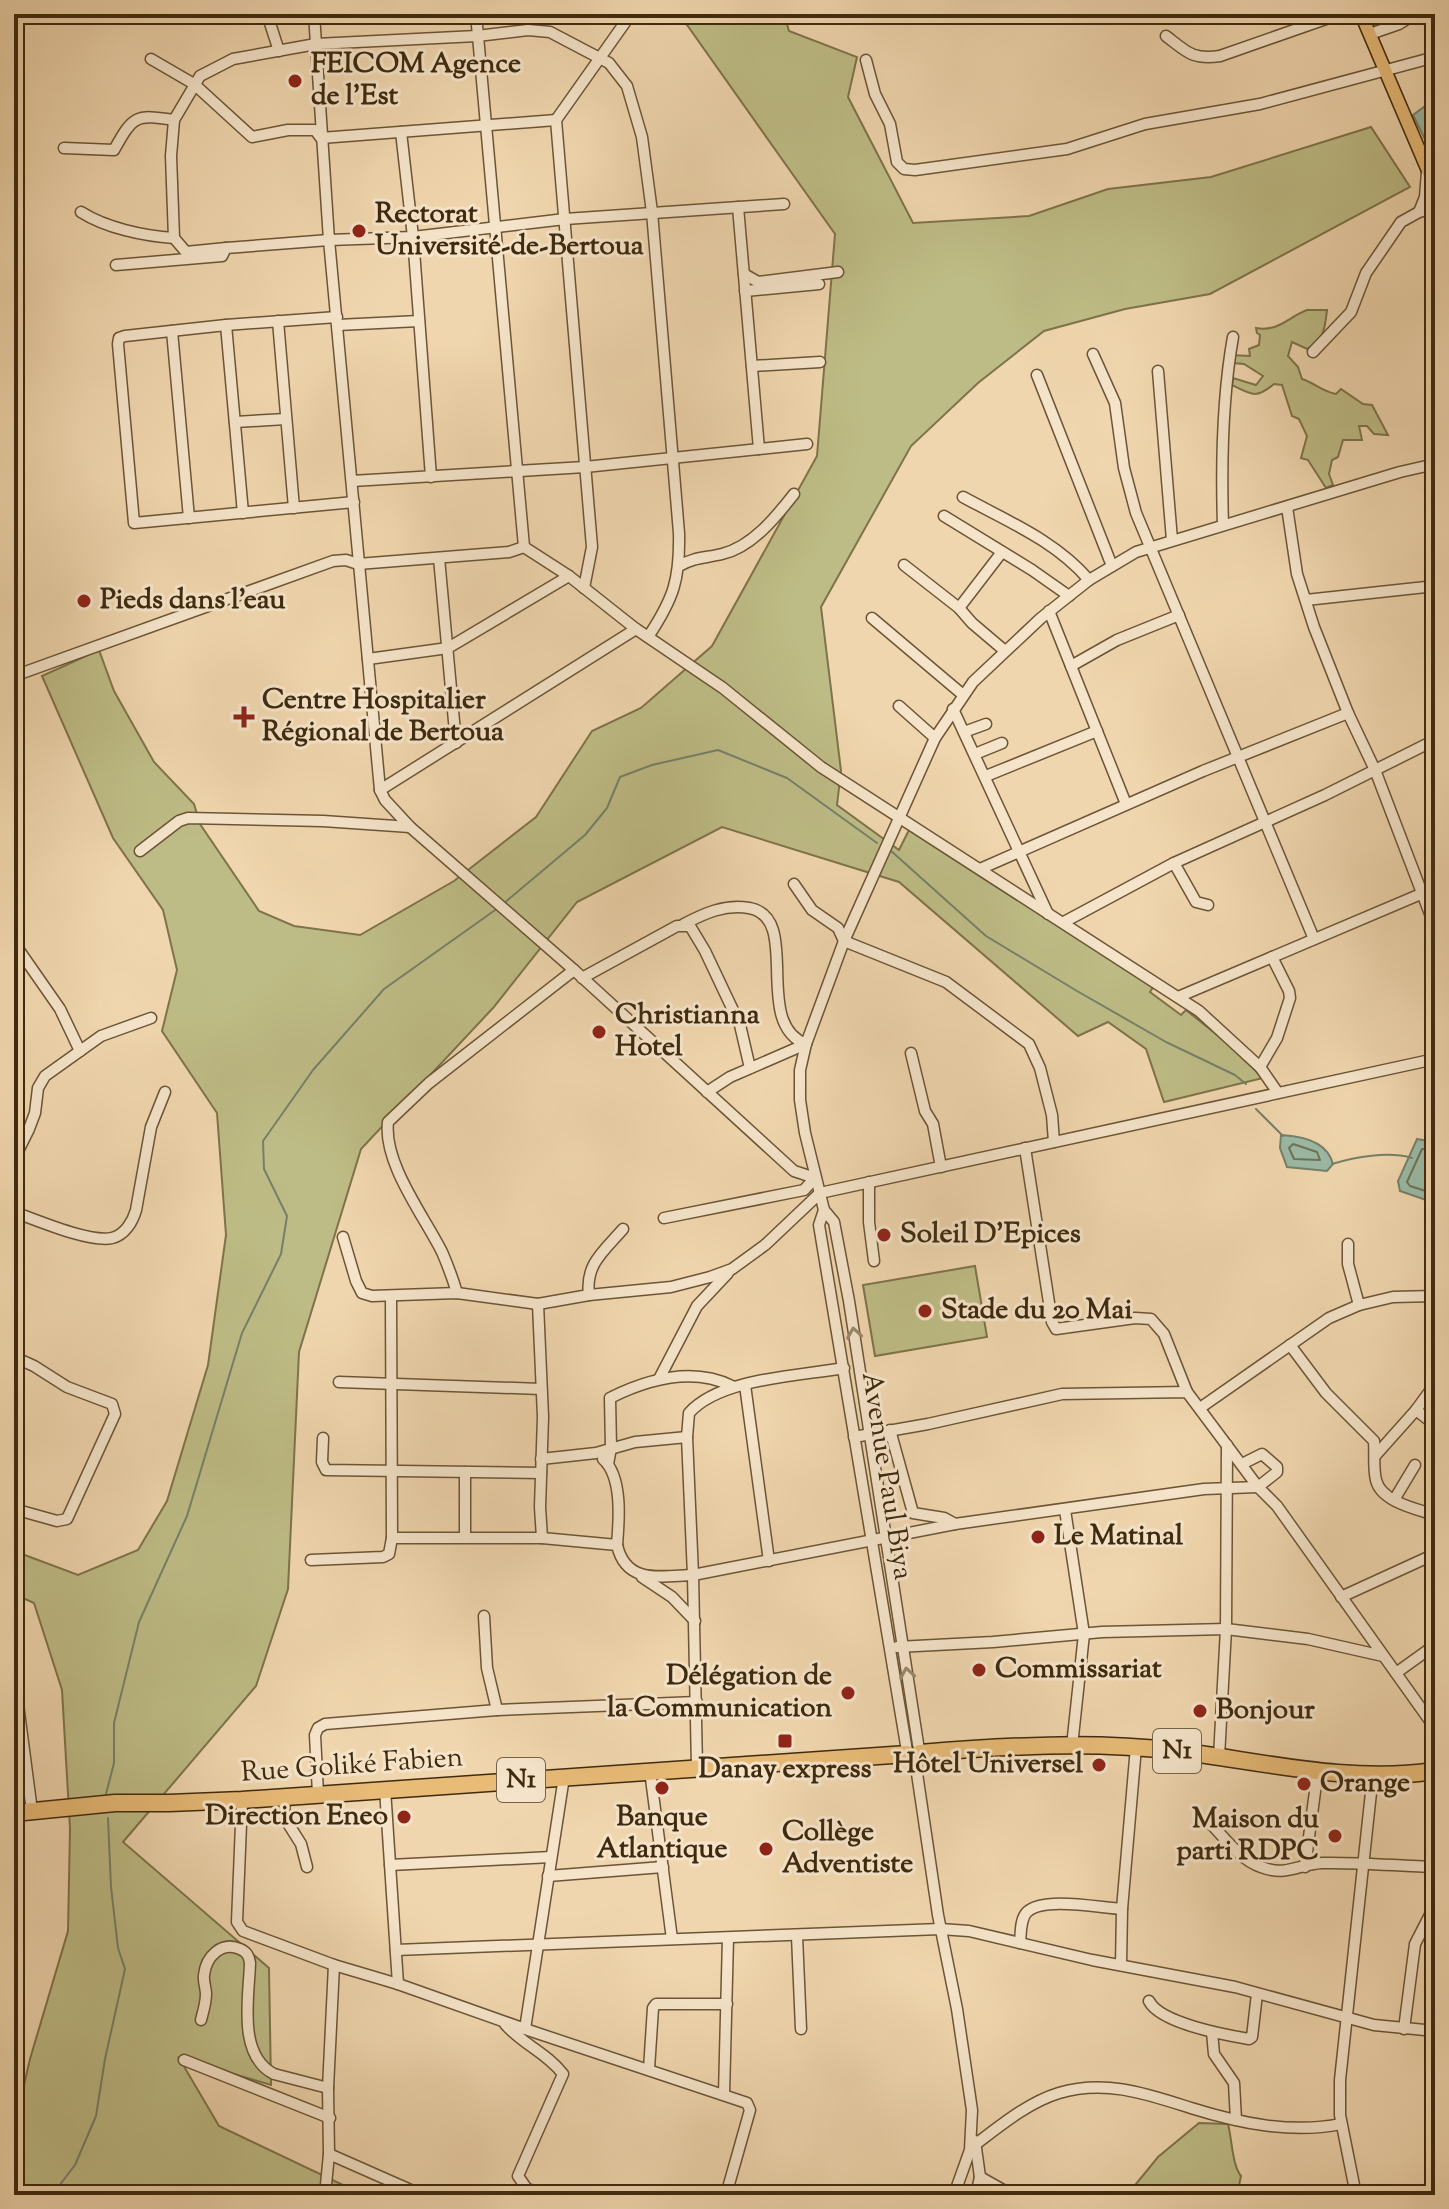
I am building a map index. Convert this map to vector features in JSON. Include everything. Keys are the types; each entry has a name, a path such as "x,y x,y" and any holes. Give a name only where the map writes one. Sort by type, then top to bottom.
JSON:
{"highway":[{"name":"N1","path":"914,1753 1072,1746 1136,1747 1373,1774 1434,1771"},
{"name":"Rue Goliké Fabien","path":"32,1811 115,1803 242,1800 914,1753"},
{"name":"N1","path":"14,1813 32,1811"}],"main road":[{"path":"1361,14 1435,187"}],"street":[{"path":"267,14 279,51"},
{"path":"314,14 329,240 380,790 385,800 410,827 578,974 794,1171 815,1178"},
{"path":"476,14 524,547"},
{"path":"584,588 592,547 556,120 631,14"},
{"path":"1166,36 1192,56 1220,56 1340,14"},
{"path":"1370,34 1399,24 1415,14"},
{"path":"648,637 673,594 679,566 673,458 652,212 637,114 627,86 609,63 550,32 528,30 477,36 316,44 233,59 200,76 174,120 171,156 174,238 186,252 329,240 413,237 565,219 652,212 784,204"},
{"path":"866,60 879,106 890,124 897,162 904,169 915,170 1067,149 1145,124 1239,109 1435,57"},
{"path":"151,59 194,84 252,137 288,130 315,130 321,138"},
{"path":"64,148 114,150 128,124 147,116 174,120"},
{"path":"321,138 556,120"},
{"path":"401,132 413,237 431,477"},
{"path":"1419,212 1425,197 1427,168"},
{"path":"738,207 759,449"},
{"path":"1313,352 1351,312 1366,273 1401,222 1435,208"},
{"path":"81,212 94,220 157,237 174,238"},
{"path":"116,265 222,256 226,248"},
{"path":"744,274 758,282 838,272"},
{"path":"745,291 819,284"},
{"path":"354,502 134,523 119,338 278,321 419,321"},
{"path":"278,321 294,508"},
{"path":"226,325 243,513"},
{"path":"172,331 189,518"},
{"path":"1223,525 1221,481 1224,418 1233,337"},
{"path":"1093,354 1115,403 1130,497 1314,939"},
{"path":"752,366 820,362"},
{"path":"1158,371 1172,540"},
{"path":"1037,375 1112,566"},
{"path":"235,422 286,419"},
{"path":"352,481 585,467 807,444"},
{"path":"954,2195 970,2150 969,2086 940,1929 914,1753 903,1646 834,1222 824,1210 815,1178 800,1100 800,1070 806,1044 844,941 935,738 962,694 1005,651 1089,580 1150,547 1435,464"},
{"path":"679,566 693,558 725,554 752,538 775,518 794,494"},
{"path":"963,497 1051,546 1075,564 1089,580"},
{"path":"1287,507 1297,574 1306,600 1435,927"},
{"path":"944,516 1069,596"},
{"path":"14,676 333,561 346,560 358,564 509,552 524,547"},
{"path":"524,547 723,688 821,767 1199,1011 1260,1067 1278,1093"},
{"path":"959,608 1002,552"},
{"path":"439,558 456,743"},
{"path":"904,565 959,608 1005,651"},
{"path":"368,659 448,648 569,576"},
{"path":"1306,600 1435,586"},
{"path":"1049,611 1126,804"},
{"path":"1071,666 1117,640 1179,615"},
{"path":"872,618 962,694"},
{"path":"380,790 636,629"},
{"path":"899,706 935,738"},
{"path":"953,709 1048,915"},
{"path":"980,869 1126,804 1348,713"},
{"path":"964,732 986,724"},
{"path":"986,776 1097,731"},
{"path":"1064,922 1174,863 1435,740"},
{"path":"975,754 1002,743"},
{"path":"140,851 179,821 188,818 309,820 410,827"},
{"path":"1174,863 1196,902 1208,905"},
{"path":"794,884 812,910 838,928 844,941 946,982 1029,1044 1040,1068 1052,1115 1054,1142"},
{"path":"1178,997 1435,888"},
{"path":"457,1293 443,1254 388,1144 388,1122 429,1083 578,974 709,911 738,906 759,910 770,919 776,946 777,986 784,1028 792,1039 806,1044"},
{"path":"684,924 690,926 705,951 740,1025 750,1068"},
{"path":"14,943 60,1009 80,1051"},
{"path":"1260,1067 1277,1038 1290,998 1272,957"},
{"path":"14,1159 35,1113 41,1082 101,1036 151,1018"},
{"path":"707,1092 750,1068 806,1044"},
{"path":"911,1053 925,1111 936,1137 941,1167"},
{"path":"659,1379 697,1306 732,1269 765,1245 820,1193 1435,1059"},
{"path":"14,1212 78,1234 102,1238 117,1236 133,1220 151,1127 165,1092"},
{"path":"1025,1148 1052,1322 1056,1329 1135,1318 1151,1319 1164,1334 1187,1392 1258,1487 1277,1506 1435,1728"},
{"path":"664,1218 804,1190 815,1178"},
{"path":"869,1182 869,1222 874,1261"},
{"name":"Avenue Paul Biya","path":"824,1210 819,1225 888,1647 914,1753"},
{"path":"589,1295 587,1279 593,1264 623,1229"},
{"path":"343,1237 362,1293 391,1297 457,1293 538,1304 589,1295 671,1287 732,1269"},
{"path":"1348,1244 1348,1264 1359,1305"},
{"path":"1200,1408 1329,1318 1359,1305 1393,1297 1435,1296"},
{"path":"311,1560 383,1557 389,1554 392,1538 391,1297"},
{"path":"538,1304 542,1538"},
{"path":"1290,1345 1326,1393 1374,1441 1379,1487 1394,1500 1435,1515"},
{"path":"14,1357 67,1387 112,1404 115,1414 67,1519 57,1521 14,1509"},
{"path":"697,1768 695,1621 687,1437 689,1413 698,1403 732,1386 844,1368"},
{"path":"695,1621 672,1597 640,1576 622,1559 617,1545 617,1498 608,1464 611,1448 610,1398 659,1379 688,1375 717,1379 732,1386"},
{"path":"339,1382 541,1389"},
{"path":"1375,1456 1435,1384"},
{"path":"745,1385 769,1561"},
{"path":"854,1437 1062,1394 1187,1392"},
{"path":"1416,1410 1435,1425"},
{"path":"890,1430 913,1513 944,1518 955,1524"},
{"path":"541,1459 596,1453 635,1442 687,1437"},
{"path":"323,1438 322,1462 326,1470 541,1473"},
{"path":"1219,1757 1226,1629 1227,1445"},
{"path":"596,1453 608,1464"},
{"path":"640,1576 693,1575 955,1524 1225,1487 1258,1487 1277,1472 1277,1467 1262,1454 1242,1464"},
{"path":"1394,1500 1415,1465"},
{"path":"465,1472 465,1537"},
{"path":"1065,1510 1084,1634 1072,1746"},
{"path":"392,1538 542,1538 617,1545"},
{"path":"1341,1597 1434,1552"},
{"path":"484,1616 487,1668 497,1710"},
{"path":"888,1647 1084,1634 1226,1629 1308,1639 1383,1656"},
{"path":"1396,1673 1435,1645"},
{"path":"14,1674 32,1811"},
{"path":"318,1794 315,1735 318,1728 325,1724 497,1710 697,1702"},
{"path":"1121,1965 1122,1909 1136,1747"},
{"path":"1305,1867 1318,1769"},
{"path":"650,1771 672,1939"},
{"path":"1356,2195 1341,2124 1340,2080 1373,1774"},
{"path":"525,2029 564,1777"},
{"path":"385,1789 398,1984"},
{"path":"285,1796 284,1817 301,1844 307,1867"},
{"path":"242,1800 239,1927 334,1965 747,2103 750,2110 726,2195"},
{"path":"1209,1822 1257,1866 1275,1872 1325,1863 1435,1867"},
{"path":"390,1865 551,1857"},
{"path":"548,1876 663,1867"},
{"path":"1020,1943 1023,1920 1032,1909 1081,1905 1122,1909"},
{"path":"1404,2029 1415,1944 1435,1905"},
{"path":"396,1950 538,1947 940,1929 969,1931 1235,1987 1346,2018 1404,2029 1435,2031"},
{"path":"797,1936 801,2029"},
{"path":"724,2094 728,1938"},
{"path":"201,2020 206,1997 204,1974 210,1958 228,1945 243,1950 249,1956 250,1963 248,2026 253,2049 267,2070 274,2074 328,2088"},
{"path":"325,2195 334,1965"},
{"path":"1149,2001 1157,2011 1212,2032 1251,2039 1257,1994"},
{"path":"649,2069 653,2008 656,2004 727,2004"},
{"path":"504,2023 514,2035 554,2062 563,2074 518,2176 527,2189 552,2195"},
{"path":"1212,2032 1214,2054 1234,2083 1236,2120"},
{"path":"184,2060 330,2118"},
{"path":"976,2144 1014,2116 1057,2094 1084,2088 1117,2087 1141,2092 1236,2120 1319,2129 1341,2124"},
{"path":"972,2132 980,2177 976,2195"},
{"path":"329,2154 422,2195"},
{"path":"980,2177 1012,2195"}],"shaded area":[{"path":"673,14 784,14 789,31 857,57 848,97 913,223 1029,216 1108,189 1211,177 1371,127 1410,187 1210,294 1125,309 1044,331 978,383 911,446 821,607 841,771 837,805 899,850 909,830 1154,986 1150,992 1181,1015 1186,1010 1226,1042 1263,1078 1164,1102 1146,1049 1108,1022 1078,1036 899,882 722,827 577,902 493,1008 361,1149 299,1352 288,1589 256,1686 123,1842 269,1968 271,2085 179,2058 219,2126 364,2195 14,2195 14,2128 30,2059 68,1931 70,1829 62,1690 34,1603 14,1594 14,1551 78,1575 138,1550 167,1501 208,1365 226,1235 217,1113 162,1031 177,970 163,910 113,838 42,676 99,650 114,691 154,762 194,804 200,824 259,911 294,926 360,935 454,881 536,817 592,731 641,708 712,646 817,456 835,234 687,25"},
{"path":"1307,310 1327,310 1324,328 1317,342 1307,349 1292,342 1288,356 1298,367 1302,379 1331,393 1336,394 1341,389 1363,404 1372,405 1388,435 1374,434 1367,426 1359,426 1362,440 1343,440 1338,457 1332,460 1329,474 1333,485 1326,488 1308,460 1301,458 1307,436 1299,419 1292,416 1282,385 1274,384 1254,394 1232,385 1233,378 1256,385 1263,376 1244,364 1233,363 1232,355 1250,356 1249,349 1259,345 1260,335 1256,328 1277,326"},
{"name":"Stade du 20 Mai","path":"975,1266 987,1337 875,1356 863,1285"},
{"path":"1199,2123 1228,2124 1234,2159 1241,2176 1237,2195 1127,2195 1158,2157"}],"water":[{"path":"1435,89 1435,153 1432,154 1413,115 1425,106"},
{"path":"1281,1135 1313,1141 1325,1150 1333,1164 1327,1171 1287,1167 1280,1148"},
{"path":"1417,1139 1435,1142 1435,1203 1400,1191 1398,1181"}],"waterway":[{"path":"503,904 585,835 607,808 620,777 652,765 718,750 787,778 877,843"},
{"path":"890,850 986,936 1166,1042 1235,1075 1246,1084"},
{"path":"106,1794 114,1763 114,1723 139,1622 187,1516 242,1333 281,1254 287,1216 264,1169 263,1141 313,1070 384,989 498,908"},
{"path":"1256,1109 1283,1136"},
{"path":"1332,1164 1372,1156 1412,1158"},
{"path":"52,2195 75,2165 96,2116 125,1969 118,1948 111,1887 108,1818"}],"place":[{"name":"FEICOM Agence de l'Est","path":"295,81"},
{"name":"Rectorat Université-de-Bertoua","path":"359,231"},
{"name":"Pieds dans l'eau","path":"84,601"},
{"name":"Centre Hospitalier Régional de Bertoua","path":"244,717"},
{"name":"Christianna Hotel","path":"599,1032"},
{"name":"Soleil D'Epices","path":"884,1235"},
{"name":"Stade du 20 Mai","path":"925,1311"},
{"name":"Le Matinal","path":"1038,1537"},
{"name":"Commissariat","path":"979,1670"},
{"name":"Délégation de la Communication","path":"848,1693"},
{"name":"Bonjour","path":"1200,1711"},
{"name":"Danay express","path":"785,1741"},
{"name":"Hôtel Universel","path":"1099,1765"},
{"name":"Orange","path":"1304,1784"},
{"name":"Banque Atlantique","path":"662,1788"},
{"name":"Direction Eneo","path":"404,1817"},
{"name":"Maison du parti RDPC","path":"1335,1836"},
{"name":"Collège Adventiste","path":"766,1849"}]}
